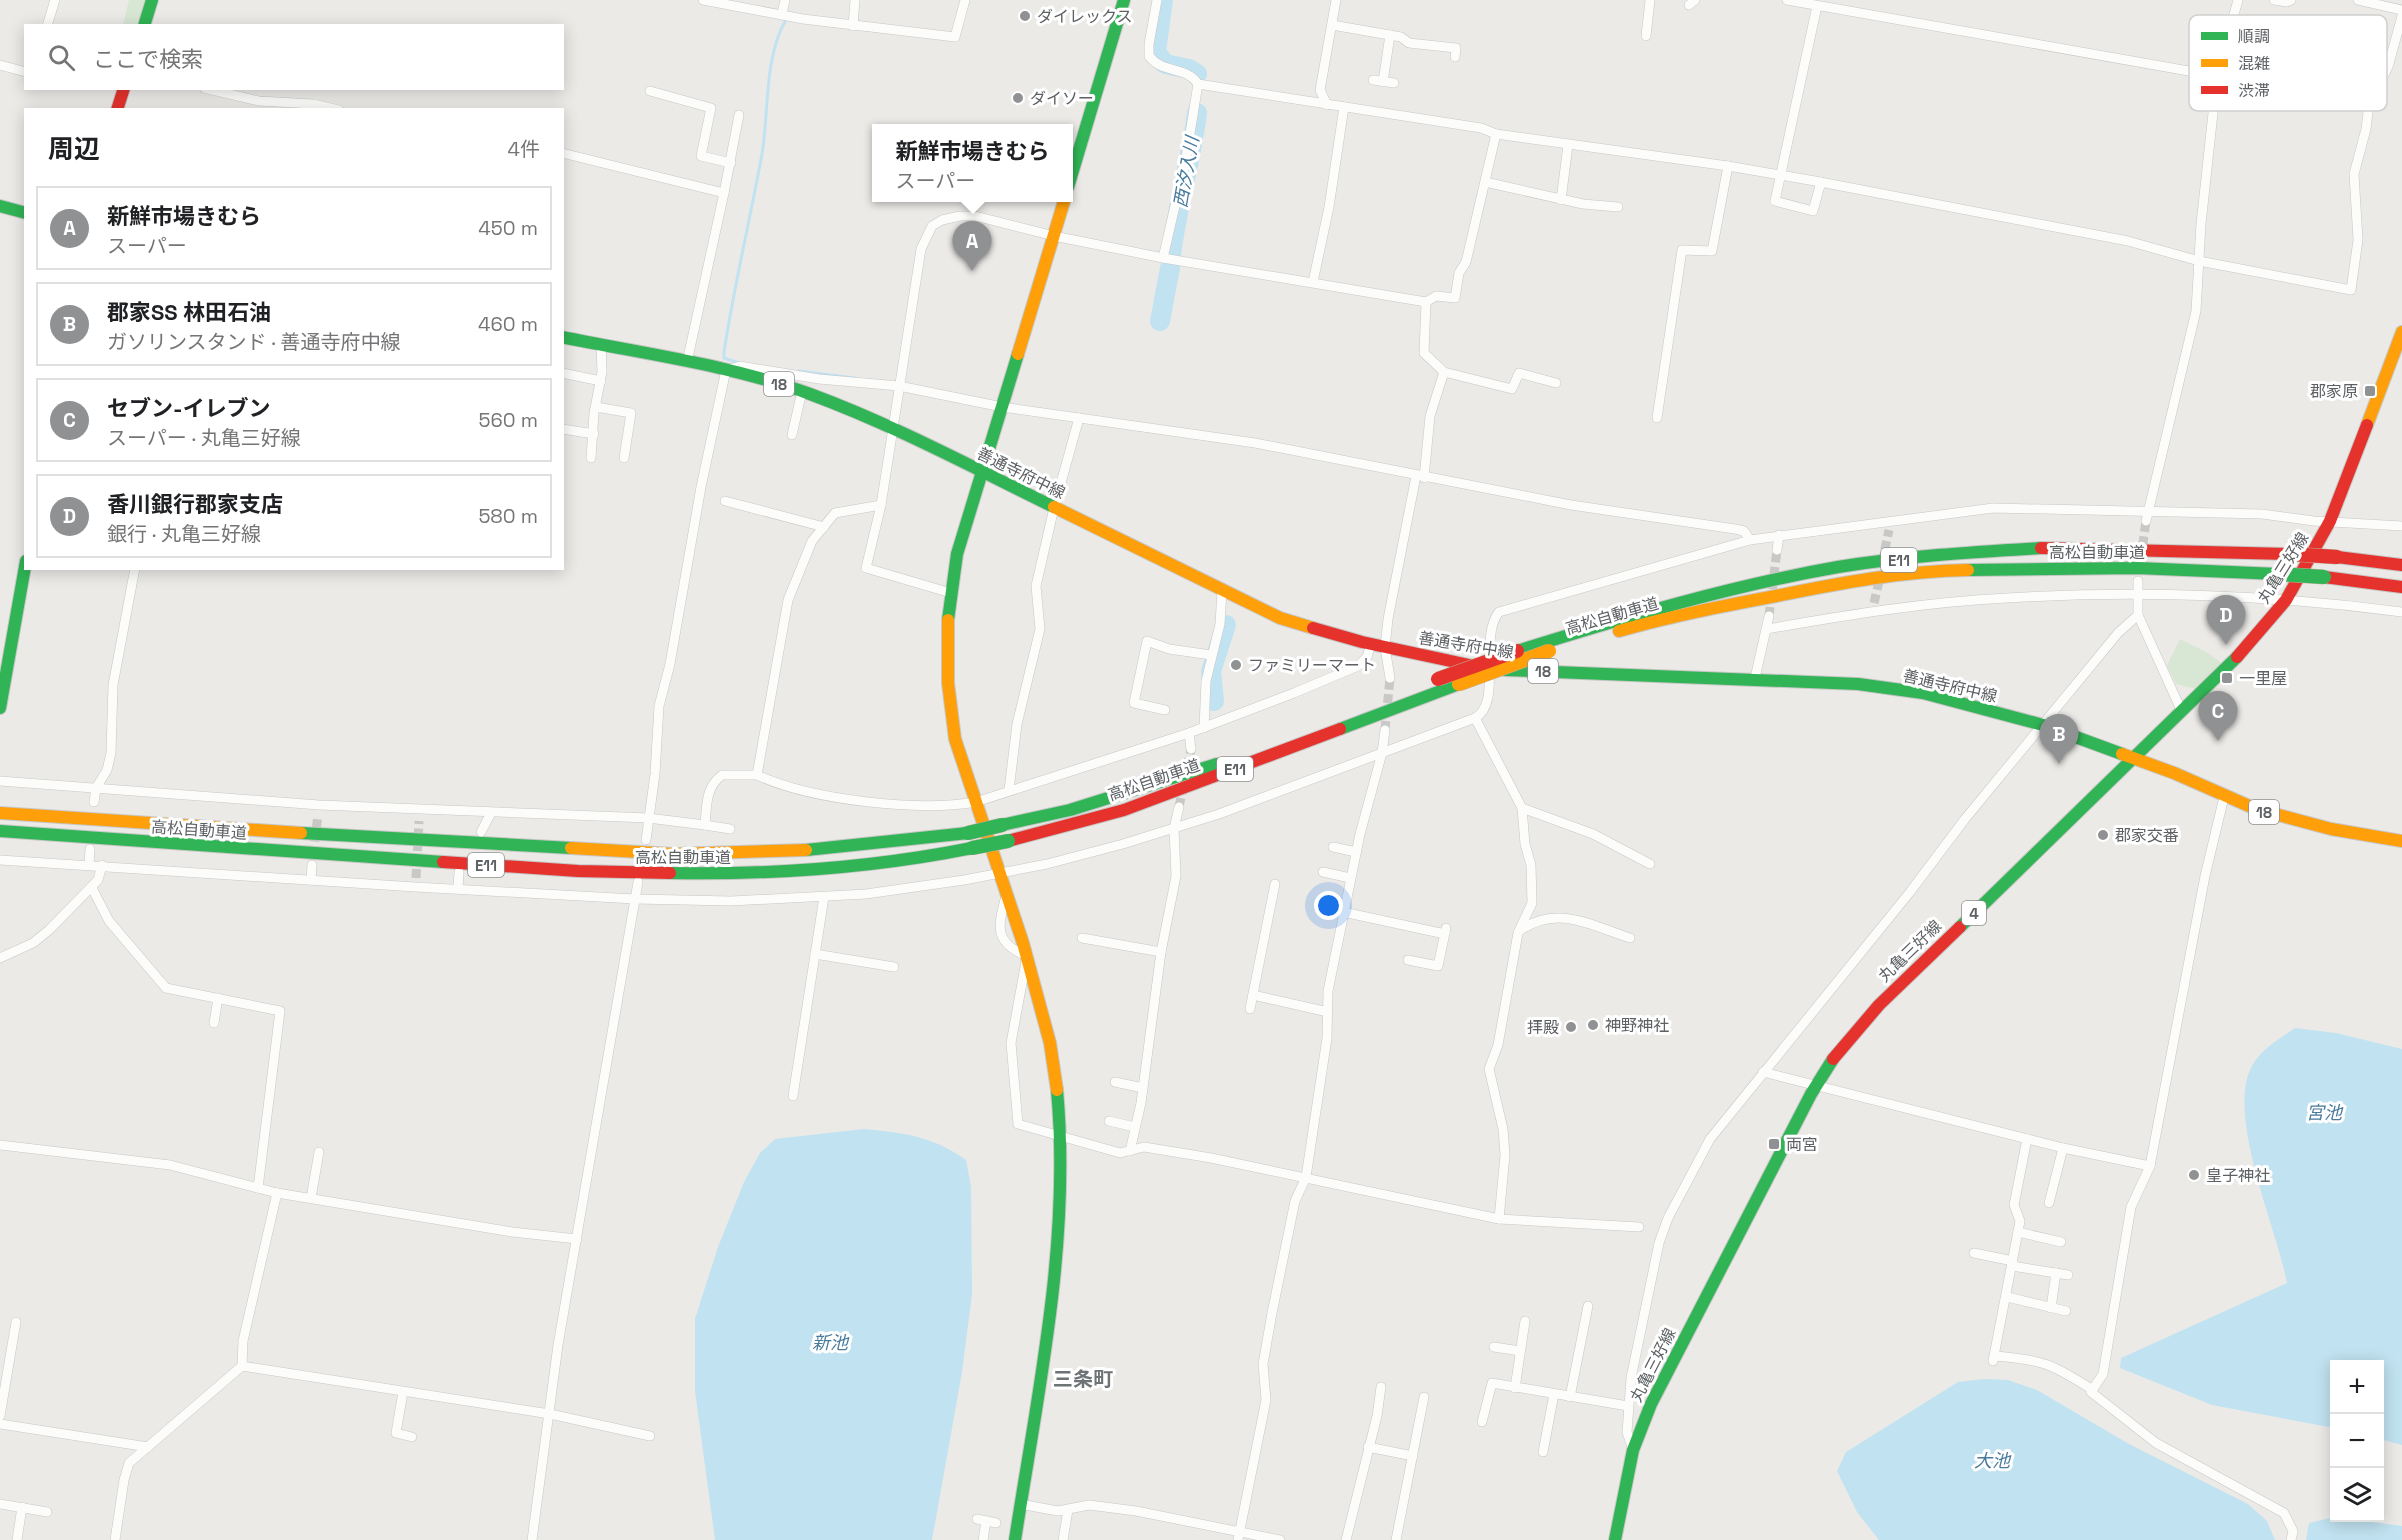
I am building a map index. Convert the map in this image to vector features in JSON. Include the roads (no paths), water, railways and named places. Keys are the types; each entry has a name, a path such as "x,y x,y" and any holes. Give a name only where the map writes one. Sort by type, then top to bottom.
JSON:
{"main road":[{"path":"145,24 152,0"},
{"path":"1073,170 1124,0"},
{"path":"118,108 123,90"},
{"path":"1015,1540 1057,1250 1062,1136 1054,1061 1027,956 1001,872 963,771 952,725 948,646 951,593 957,554 1064,202"},
{"path":"0,206 24,212"},
{"name":"丸亀三好線","path":"1615,1540 1633,1450 1651,1404 1817,1084 1851,1034 1869,1015 2223,674 2286,600 2330,521 2402,332"},
{"name":"善通寺府中線","path":"564,337 726,370 854,410 1280,618 1378,646 1489,668 1599,674 1755,678 1858,684 1923,693 2043,725 2134,758 2224,797 2307,824 2402,841"},
{"name":"高松自動車道","path":"0,813 129,824 673,854 823,850 968,833 1070,810 1209,768 1438,679 1517,651 1669,604 1838,567 1938,555 2049,547 2291,554 2402,565"},
{"name":"高松自動車道","path":"0,831 542,869 662,874 760,873 824,868 940,855 1008,841 1124,810 1549,651 1672,616 1836,584 1932,571 2137,568 2324,577 2402,587"},
{"path":"0,708 24,570"}],"street":[{"path":"48,24 55,0"},
{"path":"703,0 853,26 956,37 965,0"},
{"path":"782,14 785,0"},
{"path":"853,26 855,0"},
{"path":"1157,0 1149,56 1161,68 1189,74 1198,84 1481,128 1496,134 1728,166 1821,182 2128,241 2199,261 2351,290 2358,240 2354,174 2366,129 2367,111"},
{"path":"1327,105 1320,90 1336,0"},
{"path":"1646,36 1650,0"},
{"path":"1787,0 2107,54 2189,70"},
{"path":"2234,15 2238,0"},
{"path":"2274,0 2287,2 2291,0"},
{"path":"2358,0 2402,10"},
{"path":"1817,6 1775,201 1813,211 1821,182"},
{"path":"2387,69 2402,16"},
{"path":"1332,26 1401,37 1409,43 1456,48 1455,57"},
{"path":"1390,35 1378,81 1394,83"},
{"path":"0,65 24,71"},
{"path":"1163,258 1186,158 1198,84"},
{"path":"212,90 259,101 313,104 330,108"},
{"path":"650,91 711,108 701,156 731,163"},
{"path":"1313,282 1329,207 1344,107"},
{"path":"2147,515 2196,311 2214,111"},
{"path":"687,362 731,163 739,115"},
{"path":"951,593 866,568 881,505 921,249 932,226 951,218 975,216 1054,236 1163,258 1426,302 1436,296 1455,298 1496,134"},
{"path":"1561,200 1568,145"},
{"path":"564,153 724,192"},
{"path":"1658,418 1682,250 1712,251 1728,166"},
{"path":"1485,182 1561,200 1618,207"},
{"path":"1426,302 1425,353 1444,372 1512,389 1519,374 1556,383"},
{"path":"591,458 601,381 601,344"},
{"path":"646,840 655,774 659,706 670,664 699,498 726,370 740,366 819,379 899,386 1002,407 1255,443 1571,505 1735,529 1744,531 1750,540"},
{"path":"705,825 711,785 722,775 758,775 775,783 871,801 953,806 976,802 1204,728 1358,666 1378,646 1388,618 1420,477 1430,416 1444,372"},
{"path":"564,373 601,381"},
{"path":"792,435 802,392"},
{"path":"596,407 631,413 624,458"},
{"path":"1009,790 1017,724 1040,629 1036,586 1054,508 1079,418"},
{"path":"564,429 594,434"},
{"path":"725,501 824,527"},
{"path":"758,775 788,600 812,542 835,513 881,505"},
{"path":"0,860 311,880 416,883 458,888 635,899 731,901 866,894 964,880 1075,857 1219,814 1475,718 1481,715 1488,702 1490,628 1499,612 1750,540 1779,535 1889,525 1993,508 2147,515 2262,514 2402,526"},
{"path":"1777,550 1779,535"},
{"path":"94,802 96,788 107,770 111,753 113,685 135,570"},
{"path":"2138,581 2136,595 2138,615 2182,712"},
{"path":"1204,728 1206,681 1220,624 1222,591"},
{"path":"1767,629 1874,607 2007,598 2136,595 2286,600 2402,612"},
{"path":"1633,1450 1627,1432 1628,1406 1644,1307 1659,1243 1668,1218 1710,1139 2118,633 2138,615"},
{"path":"1755,678 1768,616"},
{"path":"1165,710 1134,703 1147,642 1211,655"},
{"path":"1378,646 1390,678"},
{"path":"1475,718 1522,808 1525,844 1531,865 1532,903 1518,933 1498,1045 1488,1069 1503,1129 1499,1219"},
{"path":"1239,1536 1266,1400 1263,1364 1272,1313 1295,1201 1306,1177 1328,1012 1328,991 1356,852 1383,753 1385,730"},
{"path":"1189,733 1191,749"},
{"path":"0,781 318,810 419,816 491,813 648,818 730,829"},
{"path":"2224,797 2205,876 2150,1166 2131,1207 2103,1374 2091,1392 2156,1443 2284,1513 2293,1531 2292,1540"},
{"path":"1130,1151 1143,1088 1161,952 1176,876 1174,828 1179,807"},
{"path":"1522,808 1593,834 1650,864"},
{"path":"481,832 491,813"},
{"path":"1333,847 1356,852"},
{"path":"89,864 90,849"},
{"path":"0,958 33,943 92,888 98,880 102,865"},
{"path":"311,880 312,865"},
{"path":"458,888 459,872"},
{"path":"1323,872 1350,878"},
{"path":"532,1540 558,1345 638,882"},
{"path":"1250,1009 1275,884"},
{"path":"92,888 109,921 166,988 280,1011 258,1188"},
{"path":"1007,892 1000,918 1000,934 1006,944 1027,956 1011,1043 1018,1124 1120,1153 1144,1147 1306,1177 1387,1197 1499,1219 1639,1227"},
{"path":"793,1096 824,897"},
{"path":"1343,912 1445,931 1438,966 1408,960"},
{"path":"1518,933 1534,920 1568,918 1630,938"},
{"path":"1082,938 1161,952"},
{"path":"815,954 894,967"},
{"path":"1253,995 1328,1012"},
{"path":"214,1023 219,998"},
{"path":"1763,1072 2063,1148 2150,1166"},
{"path":"1115,1082 1143,1088"},
{"path":"1109,1120 1136,1127"},
{"path":"2027,1139 2014,1205 2020,1221 1994,1358 2036,1359 2050,1364 2093,1390"},
{"path":"0,1145 170,1165 277,1193 512,1232 577,1239"},
{"path":"2049,1203 2063,1148"},
{"path":"310,1198 319,1152"},
{"path":"115,1540 124,1480 129,1463 242,1366 243,1341 277,1193"},
{"path":"2018,1232 2061,1242"},
{"path":"1974,1253 2068,1275"},
{"path":"2051,1308 2056,1273"},
{"path":"2007,1297 2066,1311"},
{"path":"1570,1397 1586,1342 1588,1306"},
{"path":"0,1416 4,1375 16,1322"},
{"path":"1515,1388 1525,1322"},
{"path":"1494,1347 1520,1351"},
{"path":"242,1366 550,1414 650,1436"},
{"path":"1482,1422 1492,1383 1628,1406"},
{"path":"1346,1540 1374,1428 1381,1387"},
{"path":"403,1392 396,1434 412,1437"},
{"path":"1543,1452 1554,1394"},
{"path":"1396,1540 1424,1397"},
{"path":"0,1424 148,1447"},
{"path":"1362,1426 1374,1428"},
{"path":"1368,1447 1413,1456"},
{"path":"0,1504 47,1512"},
{"path":"1020,1504 1058,1511 1089,1505 1136,1511 1239,1536 1280,1540"},
{"path":"17,1540 22,1507"},
{"path":"1063,1540 1068,1510"},
{"path":"983,1540 986,1521"}],"water":[{"name":"宮池","path":"2295,1028 2336,1033 2402,1049 2402,1445 2384,1440 2384,1360 2330,1360 2330,1427 2212,1405 2120,1368 2121,1358 2287,1283 2255,1171 2248,1140 2245,1111 2246,1085 2253,1064 2266,1048"},
{"name":"新池","path":"864,1129 918,1137 954,1152 966,1160 971,1187 972,1294 962,1372 932,1540 715,1540 695,1391 695,1319 718,1247 744,1182 760,1153 775,1139"},
{"name":"大池","path":"1984,1379 2008,1380 2037,1390 2129,1444 2248,1504 2267,1521 2275,1540 1879,1540 1857,1512 1837,1471 1846,1452 1958,1382"},
{"path":"2330,1518 2330,1522 2372,1522 2402,1526 2402,1540 2306,1540 2309,1523"}],"waterway":[{"name":"西汐入川","path":"1163,0 1156,52 1165,64 1189,69 1197,74"},
{"path":"739,363 724,358 724,352 762,154 768,85 774,50 786,20"},
{"name":"西汐入川","path":"1171,255 1197,113"},
{"name":"西汐入川","path":"1160,321 1170,268"},
{"path":"799,371 855,378"},
{"name":"西汐入川","path":"1214,701 1211,671 1226,625"}],"tunnel":[{"path":"2139,572 2146,521"},
{"path":"1882,563 1889,530"},
{"path":"1769,616 1777,550"},
{"path":"1874,603 1880,577"},
{"path":"1385,730 1390,678"},
{"path":"1179,807 1191,749"},
{"path":"313,855 318,815"},
{"path":"416,878 419,821"}],"place":[{"name":"ダイレックス","path":"1025,16"},
{"name":"ダイソー","path":"1018,98"},
{"name":"新鮮市場きむら","path":"972,271"},
{"name":"郡家原","path":"2370,391"},
{"name":"香川銀行郡家支店","path":"2226,645"},
{"name":"ファミリーマート","path":"1236,665"},
{"name":"一里屋","path":"2227,678"},
{"name":"セブン-イレブン","path":"2218,741"},
{"name":"郡家SS 林田石油","path":"2059,764"},
{"name":"郡家交番","path":"2103,835"},
{"name":"神野神社","path":"1593,1025"},
{"name":"拝殿","path":"1571,1027"},
{"name":"両宮","path":"1774,1144"},
{"name":"皇子神社","path":"2194,1175"}],"district":[{"name":"三条町","path":"1083,1379"}]}
